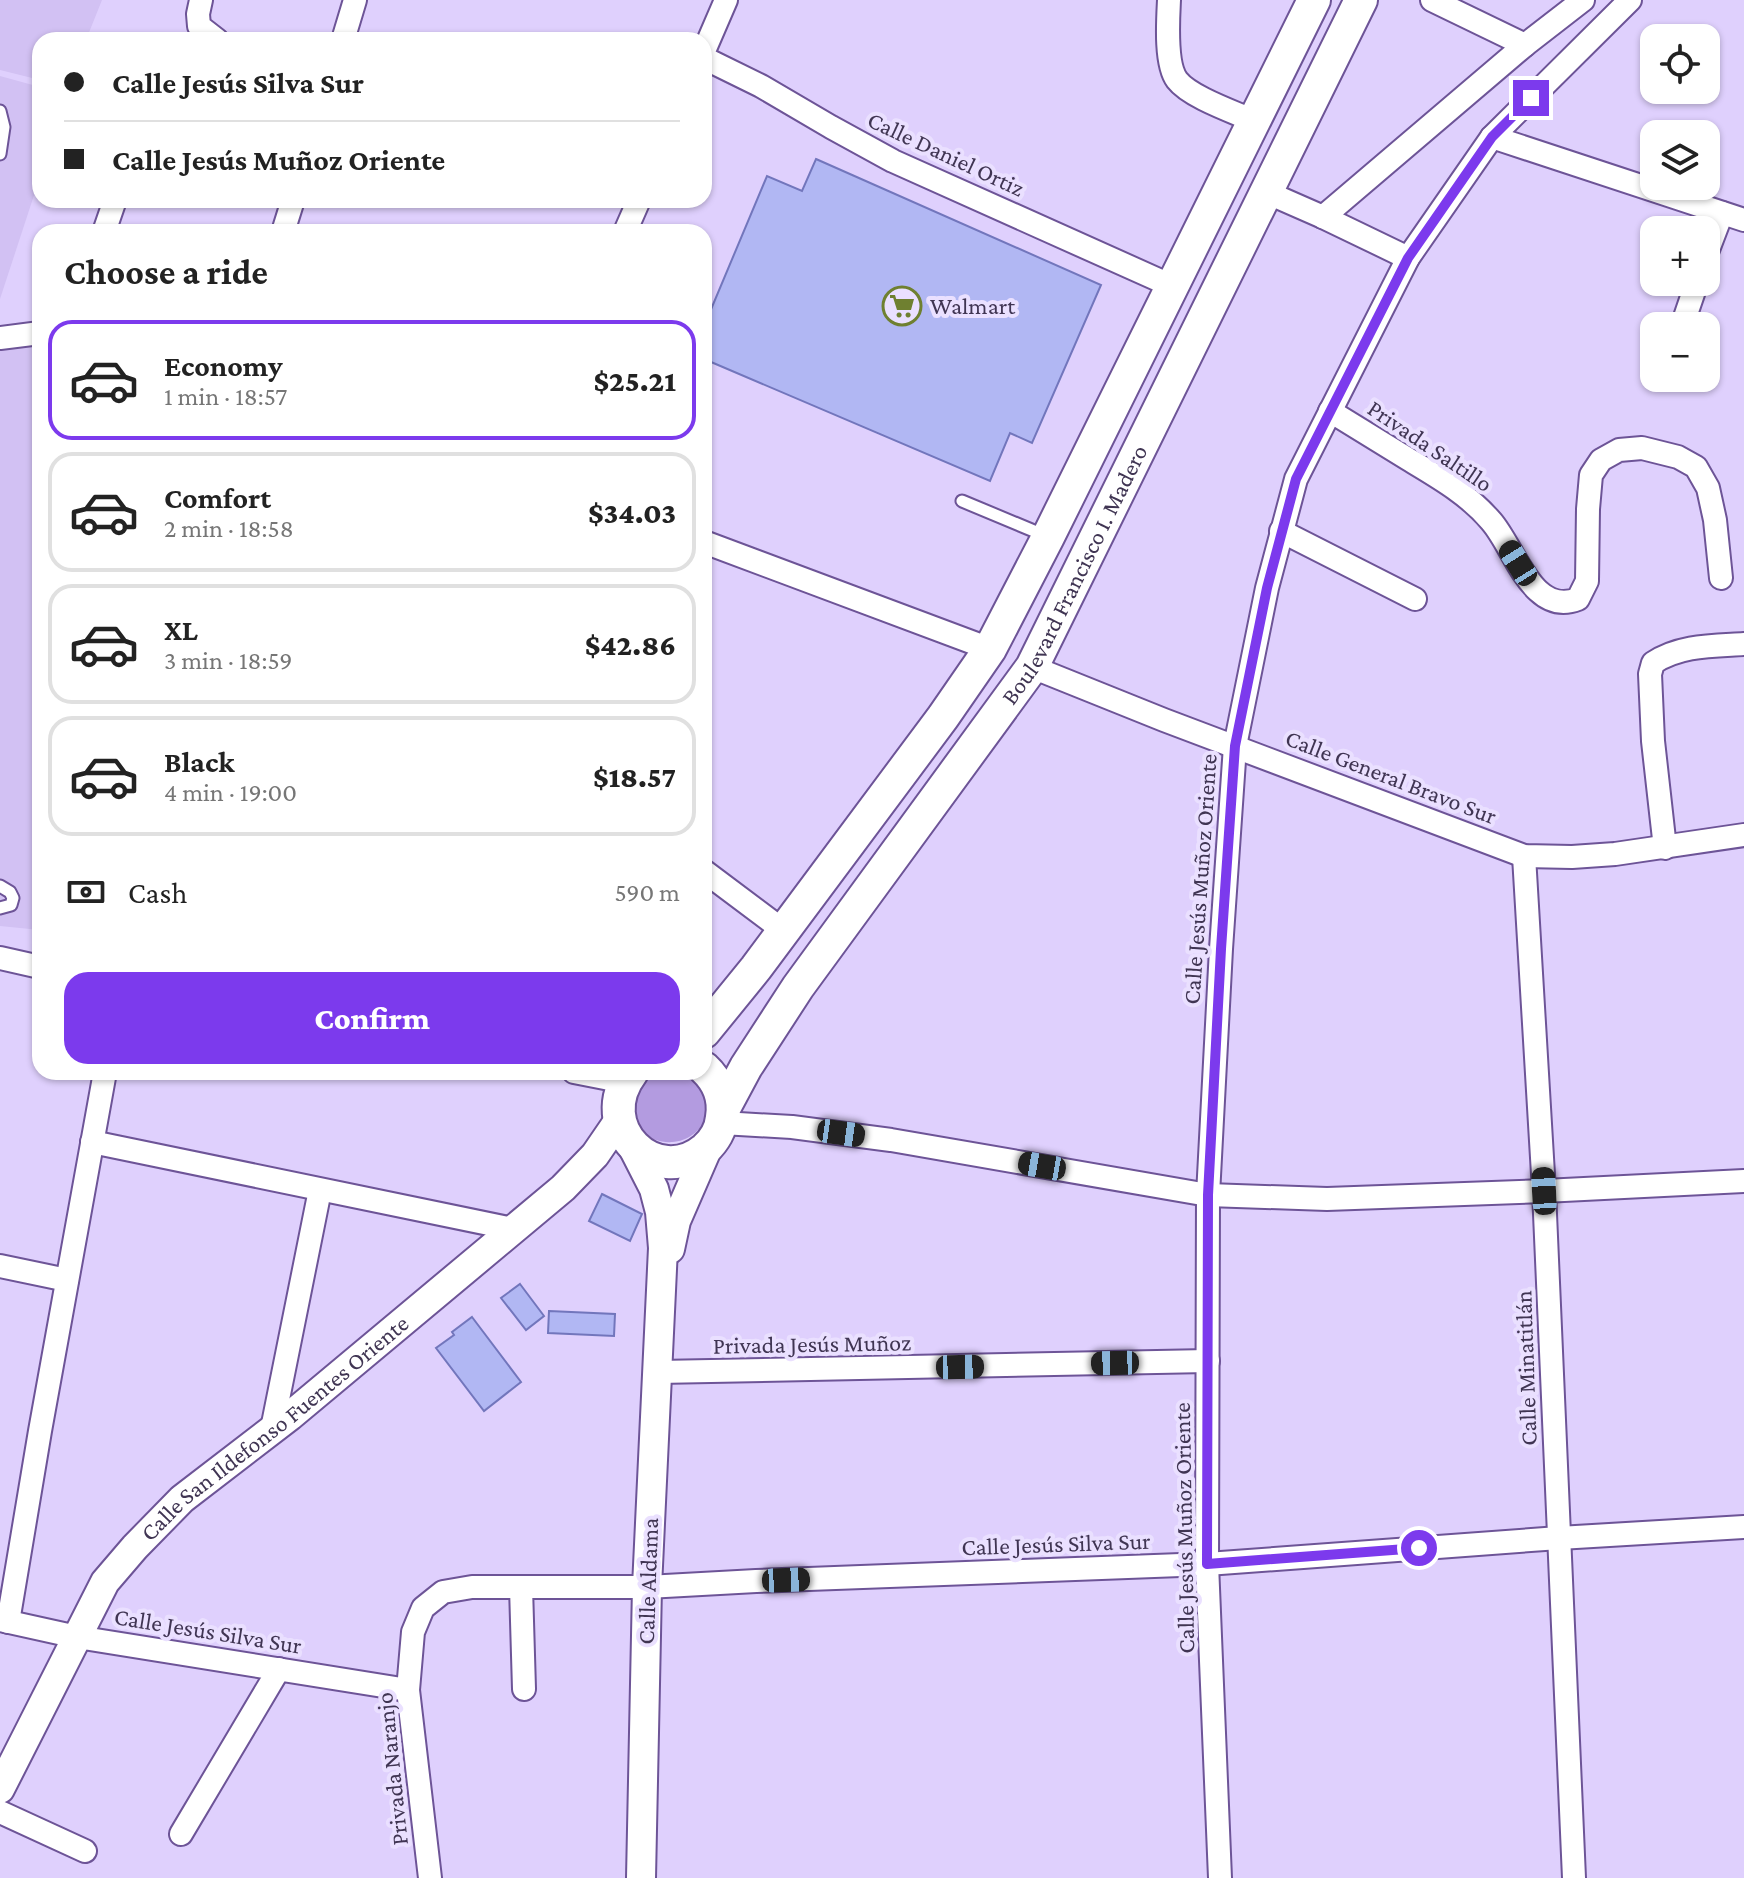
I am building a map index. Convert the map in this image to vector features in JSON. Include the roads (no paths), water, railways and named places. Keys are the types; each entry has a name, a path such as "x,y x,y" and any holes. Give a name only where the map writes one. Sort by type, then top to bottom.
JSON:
{"main road":[{"name":"Boulevard Francisco I. Madero","path":"712,1023 784,931 990,649 1314,0"},
{"name":"Boulevard Francisco I. Madero","path":"718,1126 746,1067 798,987 1032,667 1361,0"},
{"path":"627,1080 618,1107 624,1131 639,1151 663,1161 675,1161 699,1153 718,1126 722,1097 712,1076"}],"street":[{"path":"201,0 199,26 207,32"},
{"path":"345,32 355,0"},
{"path":"712,32 726,0"},
{"path":"1169,0 1170,61 1176,79 1195,94 1254,121"},
{"path":"1432,0 1525,45"},
{"path":"1323,217 1525,45 1583,0"},
{"name":"Calle Jesús Muñoz Oriente","path":"1220,1878 1207,1564 1208,1195 1235,746 1267,588 1296,479 1408,258 1492,137 1630,0"},
{"name":"Calle Daniel Ortiz","path":"712,62 761,86 893,161 1172,286"},
{"path":"1492,137 1733,216 1720,235"},
{"path":"1266,192 1408,258"},
{"path":"0,338 32,334"},
{"name":"Privada Saltillo","path":"1330,411 1475,503 1494,524 1538,592 1560,603 1578,599 1587,581 1591,475 1601,460 1619,450 1642,448 1678,457 1696,467 1708,488 1721,578"},
{"path":"1281,531 1415,599"},
{"path":"712,545 990,649"},
{"path":"1665,848 1653,741 1650,674 1653,663 1684,649 1744,644"},
{"name":"Calle General Bravo Sur","path":"1032,667 1524,856 1615,854 1744,835"},
{"name":"Calle Minatitlán","path":"1524,856 1544,1191 1574,1878"},
{"path":"712,877 784,931"},
{"path":"0,958 32,965"},
{"path":"4,1621 104,1080"},
{"path":"718,1126 792,1127 891,1140 1208,1195 1327,1199 1744,1181"},
{"name":"Calle Aldama","path":"663,1285 676,1221 718,1126"},
{"name":"Calle Aldama","path":"624,1131 654,1189 660,1212 663,1248 647,1587 641,1878"},
{"name":"Calle San Ildefonso Fuentes Oriente","path":"0,1789 105,1582 135,1547 182,1499 272,1429 563,1188 624,1131"},
{"path":"92,1142 513,1229"},
{"path":"272,1429 320,1190"},
{"path":"0,1266 67,1280"},
{"name":"Privada Jesús Muñoz","path":"658,1372 1208,1361"},
{"name":"Calle Jesús Silva Sur","path":"423,1608 443,1592 472,1587 647,1587 1207,1564 1744,1527"},
{"path":"521,1587 524,1689"},
{"name":"Privada Naranjo","path":"423,1608 413,1632 408,1690 430,1878"},
{"name":"Calle Jesús Silva Sur","path":"4,1621 77,1637 408,1690"},
{"path":"181,1834 279,1669"},
{"path":"0,1812 85,1851"}],"lane":[{"path":"0,111 4,127 0,154"},
{"path":"962,501 1048,537"},
{"path":"0,886 13,898 11,905 0,908"}],"place":[{"name":"Walmart","path":"902,306"}]}
